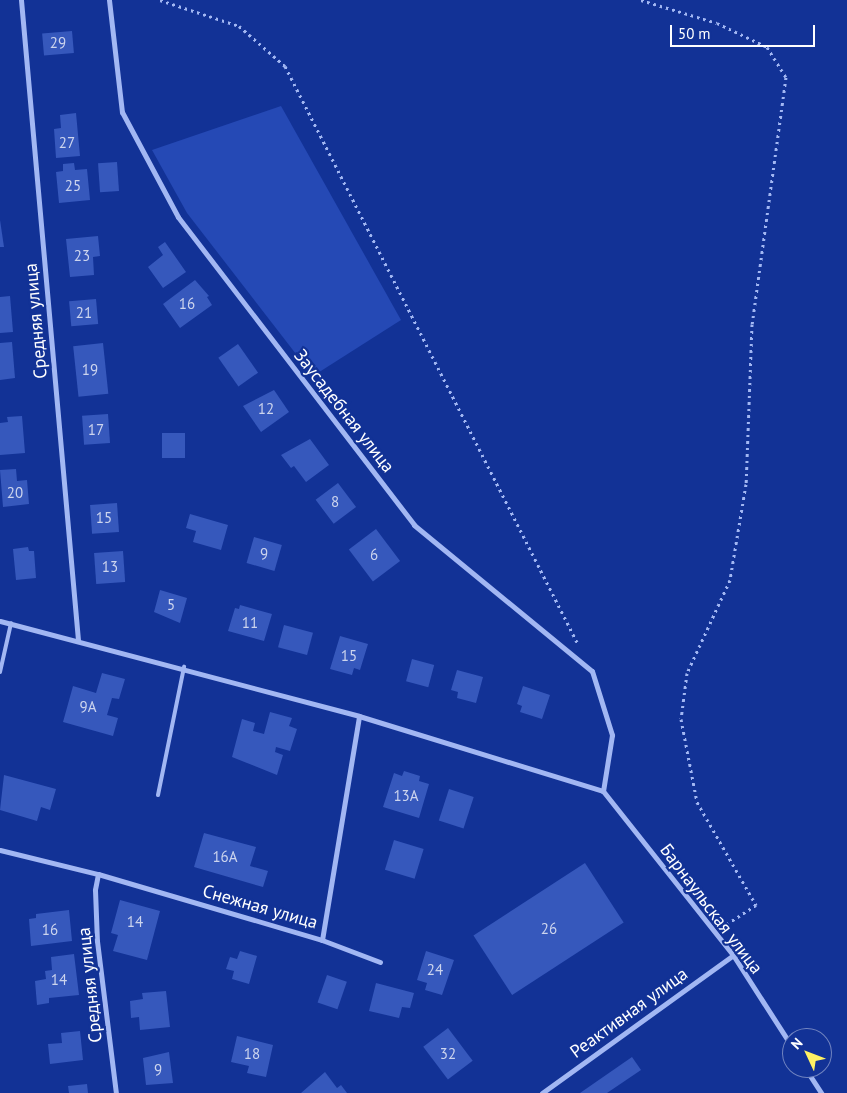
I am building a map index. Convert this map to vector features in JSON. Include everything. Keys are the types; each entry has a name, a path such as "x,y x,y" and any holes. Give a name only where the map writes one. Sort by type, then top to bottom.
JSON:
{"street":[{"name":"Средняя улица","path":"21,0 78,640"},
{"name":"Заусадебная улица","path":"109,0 122,112 178,217 414,524 592,671 612,735 603,791"},
{"path":"0,620 184,667 359,716 603,791"},
{"name":"Снежная улица","path":"0,850 98,874 322,940 359,716"},
{"name":"Барнаульская улица","path":"603,791 733,955 782,1031"},
{"name":"Средняя улица","path":"98,874 95,890 97,941 116,1093"},
{"path":"322,940 380,962"},
{"name":"Реактивная улица","path":"542,1093 733,955"},
{"path":"811,1078 821,1093"}],"lane":[{"path":"0,672 11,623"},
{"path":"158,795 184,667"}],"path":[{"path":"160,0 239,26 285,66 578,644"},
{"path":"640,0 717,23 767,47 786,78 752,324 746,484 730,580 687,673 681,719 697,802 756,905 715,932"}],"shaded area":[{"path":"281,106 401,320 313,376 187,213 152,150"}],"building":[{"path":"72,31 74,53 44,56 42,34"},
{"path":"76,113 80,156 56,158 54,129 61,128 60,115"},
{"path":"117,162 119,191 100,192 98,163"},
{"path":"74,163 75,170 87,169 90,200 59,203 56,172 63,171 63,164"},
{"path":"0,220 4,247 0,247"},
{"path":"98,236 100,256 93,257 94,275 70,277 66,239"},
{"path":"165,242 186,272 163,288 148,267 163,255 158,247"},
{"path":"195,280 209,296 207,297 212,305 180,328 163,304"},
{"path":"10,296 13,332 0,333 0,297"},
{"path":"96,299 98,324 71,326 69,301"},
{"path":"12,342 15,378 0,380 0,343"},
{"path":"103,343 108,394 78,397 73,346"},
{"path":"238,344 258,373 238,386 218,358"},
{"path":"274,390 289,412 261,432 243,406"},
{"path":"108,414 110,443 84,445 82,416"},
{"path":"22,416 25,453 0,455 0,423 8,422 7,417"},
{"path":"162,433 185,433 185,458 162,458"},
{"path":"310,439 329,465 306,482 294,466 291,468 281,455"},
{"path":"16,469 17,481 27,480 29,504 3,507 0,470"},
{"path":"338,483 356,507 334,524 316,500"},
{"path":"117,503 119,532 92,534 90,505"},
{"path":"190,514 228,525 221,550 193,542 196,531 186,528"},
{"path":"376,529 400,561 373,581 349,549"},
{"path":"254,537 282,545 274,571 247,563"},
{"path":"28,547 29,551 34,551 36,578 16,580 13,549"},
{"path":"123,551 125,582 96,584 94,553"},
{"path":"160,590 187,598 180,623 154,612"},
{"path":"240,605 272,614 264,641 228,631 235,608 239,609"},
{"path":"284,625 313,633 307,655 278,647"},
{"path":"340,636 368,644 360,670 354,668 352,675 330,669"},
{"path":"412,659 434,665 428,687 406,681"},
{"path":"457,670 483,677 476,703 457,698 458,692 451,690"},
{"path":"102,673 125,679 119,699 112,698 107,715 118,718 113,736 63,722 73,686 96,693"},
{"path":"523,686 550,695 542,719 520,712 522,706 517,704"},
{"path":"270,712 292,718 289,726 297,729 290,751 276,747 275,752 283,755 277,775 232,757 242,719 255,723 253,731 264,734"},
{"path":"404,771 420,776 419,781 429,784 419,818 383,807 394,773 402,776"},
{"path":"4,775 56,789 50,810 41,807 37,821 0,810"},
{"path":"449,789 474,797 464,828 439,820"},
{"path":"204,833 256,847 250,866 268,871 263,887 194,867"},
{"path":"394,840 424,849 415,879 385,870"},
{"path":"585,863 624,923 512,995 473,935"},
{"path":"120,900 160,911 147,960 113,951 118,935 111,933"},
{"path":"69,910 72,941 31,946 29,919 36,918 36,914"},
{"path":"240,951 257,956 249,984 232,979 234,971 226,969 230,957 237,959"},
{"path":"426,951 454,960 442,995 425,990 427,983 417,980"},
{"path":"74,954 79,995 49,998 49,1003 37,1005 35,981 46,979 45,971 52,970 51,957"},
{"path":"327,975 347,982 337,1009 318,1002"},
{"path":"376,983 414,993 410,1008 402,1007 399,1018 369,1011"},
{"path":"166,991 170,1027 140,1030 139,1017 131,1018 130,1001 143,999 142,993"},
{"path":"448,1028 473,1061 448,1079 423,1047"},
{"path":"80,1031 83,1060 50,1064 48,1044 62,1043 61,1033"},
{"path":"237,1036 273,1045 266,1077 247,1073 249,1066 231,1062"},
{"path":"169,1052 173,1083 146,1085 143,1058"},
{"path":"632,1057 641,1070 607,1093 580,1093"},
{"path":"325,1072 337,1088 341,1085 347,1093 301,1093"},
{"path":"87,1084 88,1093 69,1093 68,1086"}]}
